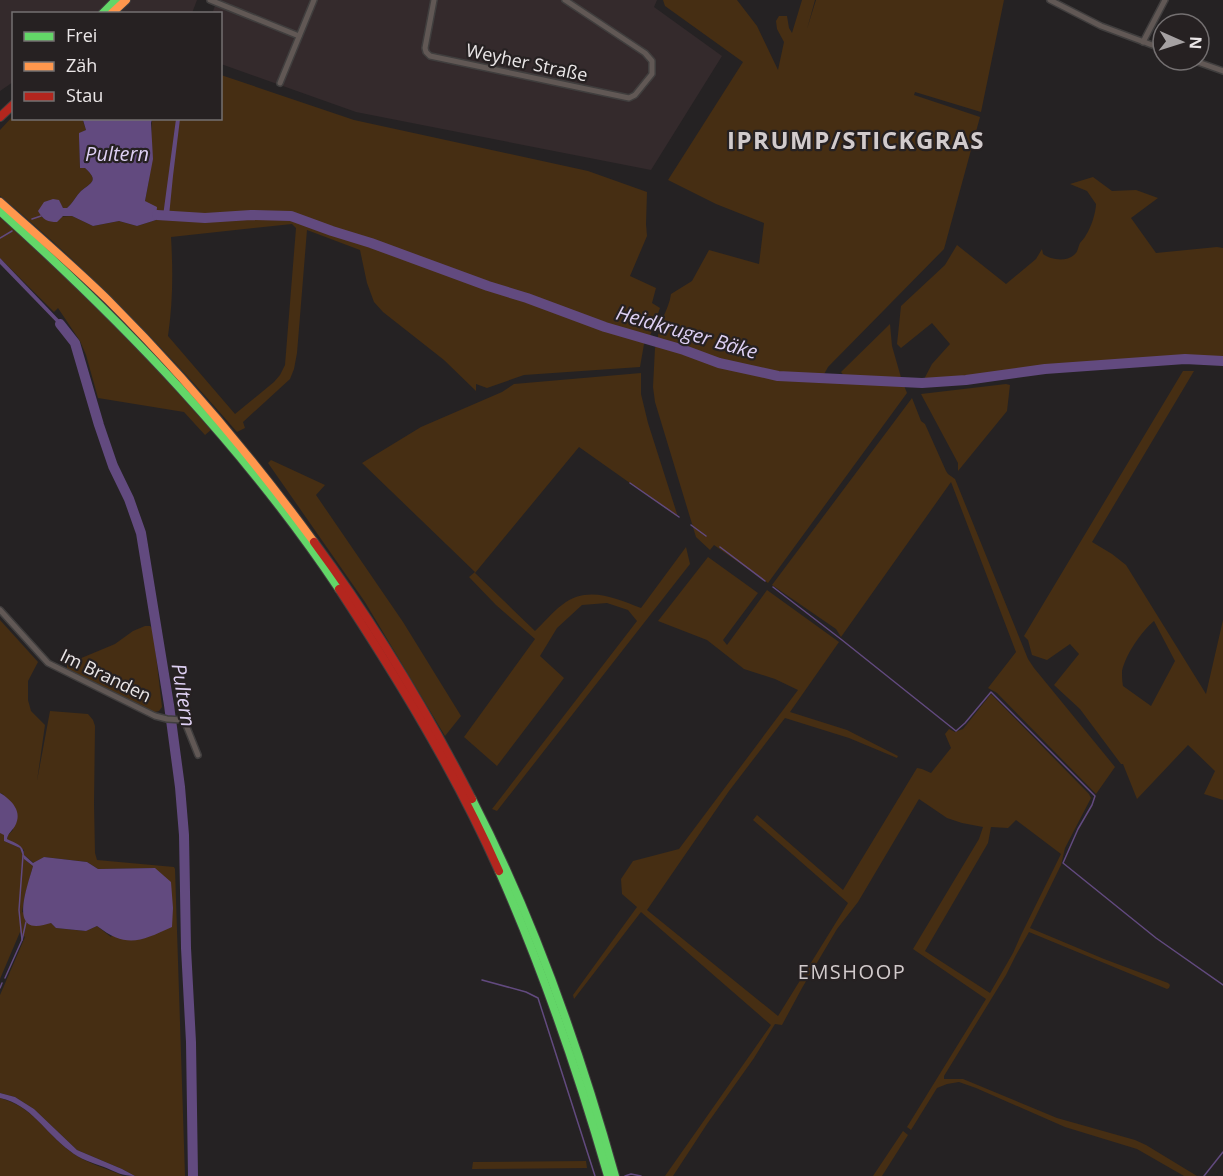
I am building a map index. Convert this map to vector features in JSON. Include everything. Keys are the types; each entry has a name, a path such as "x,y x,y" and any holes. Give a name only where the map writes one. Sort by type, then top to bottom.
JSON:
{"main road":[{"path":"104,12 116,0"},
{"path":"113,12 126,0"},
{"path":"0,117 12,106"},
{"path":"0,201 115,307 178,373 290,507 371,624 453,763 507,873 543,957 573,1038 590,1090 611,1174"},
{"path":"0,211 40,246 125,329 194,402 284,512 365,627 447,767 506,886 565,1038 611,1174"}],"street":[{"path":"210,0 299,36"},
{"path":"280,83 314,0"},
{"name":"Weyher Straße","path":"434,0 425,48 430,56 628,98 635,95 652,74 652,61 645,53 565,0"},
{"path":"1050,0 1101,26 1151,45"},
{"path":"1143,42 1165,0"},
{"name":"Im Branden","path":"0,610 48,663 155,716 167,720 182,720 198,755"}],"shaded area":[{"path":"0,0 197,0 192,12 12,12 12,83 0,91"},
{"path":"217,0 657,0 654,7 722,56 651,170 356,112 222,64 222,12 213,12"},
{"path":"663,0 737,0 757,26 778,70 784,42 777,29 776,21 779,16 787,16 792,33 802,0 815,0 807,29 816,0 1004,0 981,112 915,92 914,95 980,117 944,249 828,367 822,378 779,376 720,362 658,340 659,328 671,294 692,281 709,250 759,264 764,223 716,204 668,180 743,62 665,6"},
{"path":"222,75 354,120 588,171 647,192 647,236 630,276 656,288 652,303 660,308 650,336 606,326 301,219 581,320 646,340 640,367 524,375 487,388 476,384 476,391 444,360 383,312 374,302 367,283 360,250 307,230 294,369 290,379 243,422 245,428 237,432 176,364 85,271 0,196 0,130 12,117 12,120 86,120 83,121 86,130 80,133 79,137 80,168 85,168 93,179 67,208 61,205 39,211 43,218 72,216 93,226 119,221 137,226 156,220 145,201 149,180 152,120 222,120","holes":["292,224 296,228 285,365 274,382 235,414 168,336 172,286 171,237"]},
{"path":"1093,177 1112,191 1136,190 1158,198 1131,218 1156,253 1223,248 1223,360 1185,358 1045,368 922,383 932,364 950,344 932,323 901,348 897,344 901,306 945,265 957,245 1006,284 1036,259 1042,249 1043,254 1054,259 1067,259 1074,255 1090,228 1096,204 1087,191 1070,184"},
{"path":"0,217 119,328 212,429 205,435 184,412 98,398 80,341 58,308 54,312 0,258"},
{"path":"890,324 892,346 902,381 846,378 841,372"},
{"path":"657,343 720,365 776,377 903,383 907,393 768,583 714,545 710,550 696,537 655,402 653,387"},
{"path":"1183,371 1194,371 1092,542 1126,565 1206,694 1223,620 1223,800 1204,794 1215,771 1188,745 1137,799 1123,764 1080,709 1054,685 1079,654 1070,644 1047,660 1032,655 1028,640 1024,636","holes":["1154,621 1175,661 1151,706 1123,686 1122,671 1130,651"]},
{"path":"641,373 641,394 648,423 678,517 579,447 475,573 535,631 558,608 581,596 611,597 641,608 686,547 690,564 497,811 492,809 637,621 628,610 607,603 582,605 557,628 540,656 564,678 497,766 464,737 535,639 496,605 469,577 475,572 362,463 421,427 502,392 514,384"},
{"path":"1010,385 1007,411 958,471 958,463 921,394"},
{"path":"912,398 946,471 955,479 1028,659 1115,767 1096,794 997,693 988,688 1016,652 951,482 841,637 836,629 772,585"},
{"path":"271,460 325,485 316,495 403,622 461,716 445,736 365,602 268,463"},
{"path":"708,557 758,593 723,640 727,645 767,590 839,642 790,712 847,730 898,756 897,758 849,738 785,718 729,791 647,910 778,1016 848,903 753,820 757,815 843,890 917,768 931,773 951,748 945,734 949,729 955,732 963,729 991,694 1091,798 1065,848 1061,865 1030,928 1170,985 1167,989 1029,932 944,1079 963,1079 1057,1118 1135,1140 1197,1176 1184,1176 1137,1149 1065,1127 959,1082 937,1088 911,1130 907,1127 986,999 913,949 979,839 983,827 947,818 919,799 858,902 837,929 782,1025 775,1024 673,1176 665,1176 771,1025 641,912 574,999 573,995 637,907 622,894 621,879 633,861 679,849 798,690 775,679 744,669 707,640 658,621","holes":["1016,820 1061,854 1013,953 990,993 925,951 988,843 991,827 1008,828"]},
{"path":"0,620 38,662 28,681 28,700 31,711 45,725 37,781 50,711 88,714 95,726 94,804 97,860 174,867 175,869 185,1176 135,1176 77,1150 34,1109 15,1097 0,1093 0,995 25,937 20,932 0,979 0,833 5,834 4,841 20,848 24,859 33,866 22,912 51,923 56,928 85,931 97,926 111,937 155,868 98,869 87,862 44,857 34,863 24,855 24,850 7,839 13,830 3,794 0,793"},
{"path":"145,626 153,629 162,707 159,711 150,711 67,669 67,664 115,644 133,631"},
{"path":"0,1098 12,1102 31,1114 62,1145 77,1156 123,1176 0,1176"},
{"path":"903,1131 908,1135 882,1176 873,1176"},
{"path":"586,1161 587,1168 472,1169 473,1162"}],"water":[{"name":"Pultern","path":"83,120 152,120 153,159 145,201 157,207 156,220 137,226 119,221 93,226 72,216 63,216 57,222 42,217 38,211 44,202 59,200 63,208 67,208 91,183 92,176 85,168 80,168 79,133 86,130"},
{"path":"176,120 180,120 169,216 163,216"},
{"path":"0,258 65,326 68,333 0,264"},
{"path":"0,793 9,799 18,816 7,839 21,847 24,855 33,863 44,857 87,862 98,869 155,868 171,882 172,927 143,939 126,940 117,938 97,926 86,931 56,928 51,923 36,926 29,924 23,910 33,866 24,859 20,848 4,841 4,835 0,833"},
{"path":"0,1093 15,1097 34,1109 77,1150 135,1176 119,1173 78,1156 61,1144 30,1113 0,1098"}],"waterway":[{"name":"Heidkruger Bäke","path":"157,215 205,218 251,215 291,216 605,327 684,350 719,363 778,376 922,383 966,380 1045,369 1185,359 1223,361"},
{"path":"32,219 41,216"},
{"path":"0,238 12,231"},
{"name":"Pultern","path":"60,324 75,343 113,466 129,499 141,533 169,705 184,835 193,1176"},
{"path":"630,483 679,517"},
{"path":"691,525 706,536"},
{"path":"720,547 765,581"},
{"path":"773,587 956,731 991,692 1095,796 1063,863 1156,938 1223,985"},
{"path":"22,940 19,910 23,855"},
{"path":"5,978 22,940 26,922"},
{"path":"482,980 526,992 538,998 595,1176"},
{"path":"0,988 2,983"},
{"path":"1204,1176 1223,1152"},
{"path":"625,1176 631,1174 641,1176"}],"traffic: fast":[{"path":"104,12 116,0"},
{"path":"0,211 93,298 181,389 264,486 339,589"},
{"path":"472,799 515,890 553,984 586,1080 615,1176"},
{"path":"499,871 559,1022 608,1176"}],"traffic: slow":[{"path":"113,12 126,0"},
{"path":"0,202 95,287 163,357 241,447 314,542"}],"traffic: jam":[{"path":"0,117 12,106"},
{"path":"314,542 358,604 398,667 472,799"},
{"path":"339,589 383,657 445,762 499,871"}],"district":[{"name":"IPRUMP/STICKGRAS","path":"856,139"},
{"name":"EMSHOOP","path":"852,971"}]}
